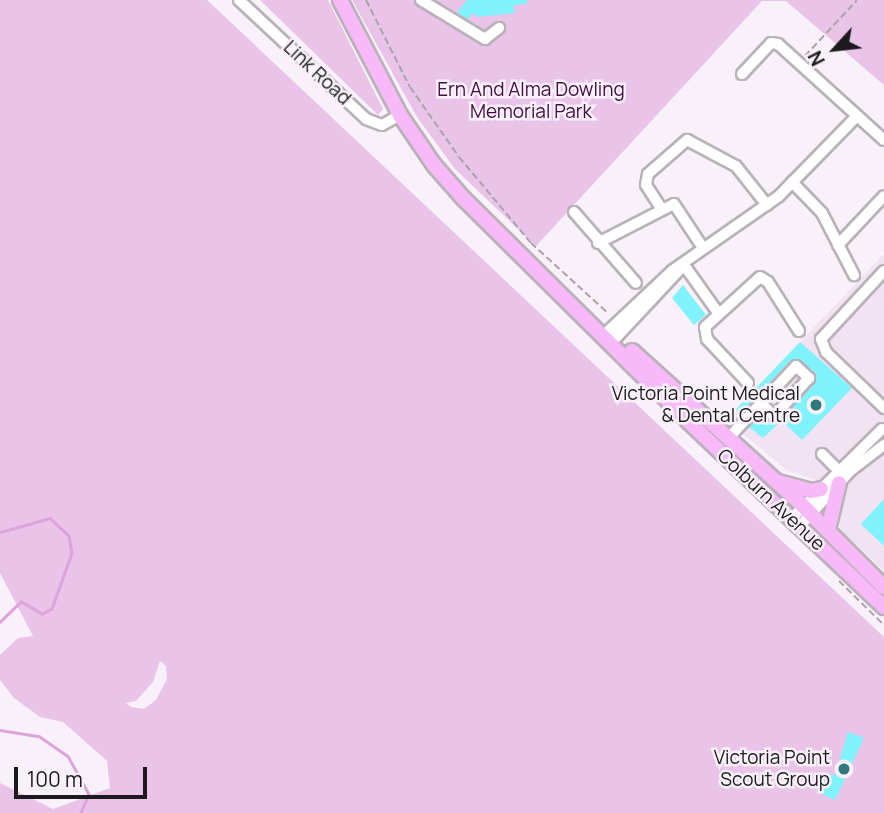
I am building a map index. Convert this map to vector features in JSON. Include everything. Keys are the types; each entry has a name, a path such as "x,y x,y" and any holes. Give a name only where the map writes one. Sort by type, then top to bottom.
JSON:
{"main road":[{"name":"Colburn Avenue","path":"340,0 400,115 434,165 464,199 572,302 612,334 777,482 884,587"},
{"name":"Colburn Avenue","path":"612,334 794,523 884,607"},
{"path":"828,530 839,477"},
{"path":"777,482 811,491 821,489"}],"street":[{"name":"Link Road","path":"239,0 366,119 382,125 400,115"},
{"path":"421,0 485,39 499,28"},
{"path":"742,74 771,43 799,62 884,140"},
{"path":"612,334 703,248 767,205 792,183 857,116"},
{"path":"661,208 646,185 648,174 687,140 736,166 767,205"},
{"path":"792,183 822,213 854,275"},
{"path":"838,244 884,196"},
{"path":"598,243 661,208 674,204 703,248"},
{"path":"574,212 598,243 636,283"},
{"path":"684,265 719,314"},
{"path":"884,271 821,339 826,352 884,408"},
{"path":"748,383 703,333 719,314 760,278 768,282 799,331"},
{"path":"729,439 761,403 796,366 809,378 774,416 761,403"},
{"path":"794,523 883,430"},
{"path":"807,510 821,489 884,445"},
{"path":"822,454 839,477"}],"path":[{"path":"366,0 410,88 459,157 612,334"},
{"path":"799,62 857,0"}],"shaded area":[{"path":"884,254 884,571 841,530 837,514 840,503 814,479 788,471 726,420"}],"green space":[{"path":"0,0 207,0 884,637 884,813 0,813 0,783 53,809 110,788 107,761 63,722 40,717 14,698 0,680 0,655 18,638 33,636 0,573","holes":["160,661 166,666 167,679 156,700 144,709 131,707 126,703 136,701 153,682"]},
{"path":"260,0 328,0 383,109 378,115"},
{"name":"Ern And Alma Dowling Memorial Park","path":"352,0 884,0 884,85 786,1 762,1 536,246 455,169 417,117"}],"building":[{"path":"467,0 527,0 528,3 513,6 515,13 478,17 473,13 468,19 457,13"},
{"path":"683,285 706,315 694,325 672,298"},
{"name":"Victoria Point Medical & Dental Centre","path":"800,342 852,388 802,440 781,420 816,380 815,373 798,359 790,361 741,413 736,409"},
{"path":"761,414 771,423 780,422 763,438 749,427"},
{"path":"884,499 884,546 861,524"},
{"path":"848,732 864,738 835,800 819,793 827,773 835,776"}],"waterway":[{"path":"0,532 50,518 69,536 72,553 52,609 42,614 21,602 0,622"},
{"path":"0,730 39,736 68,756 89,794 81,813"}],"place":[{"name":"Victoria Point Medical & Dental Centre","path":"816,405"},
{"name":"Victoria Point Scout Group","path":"844,769"}]}
